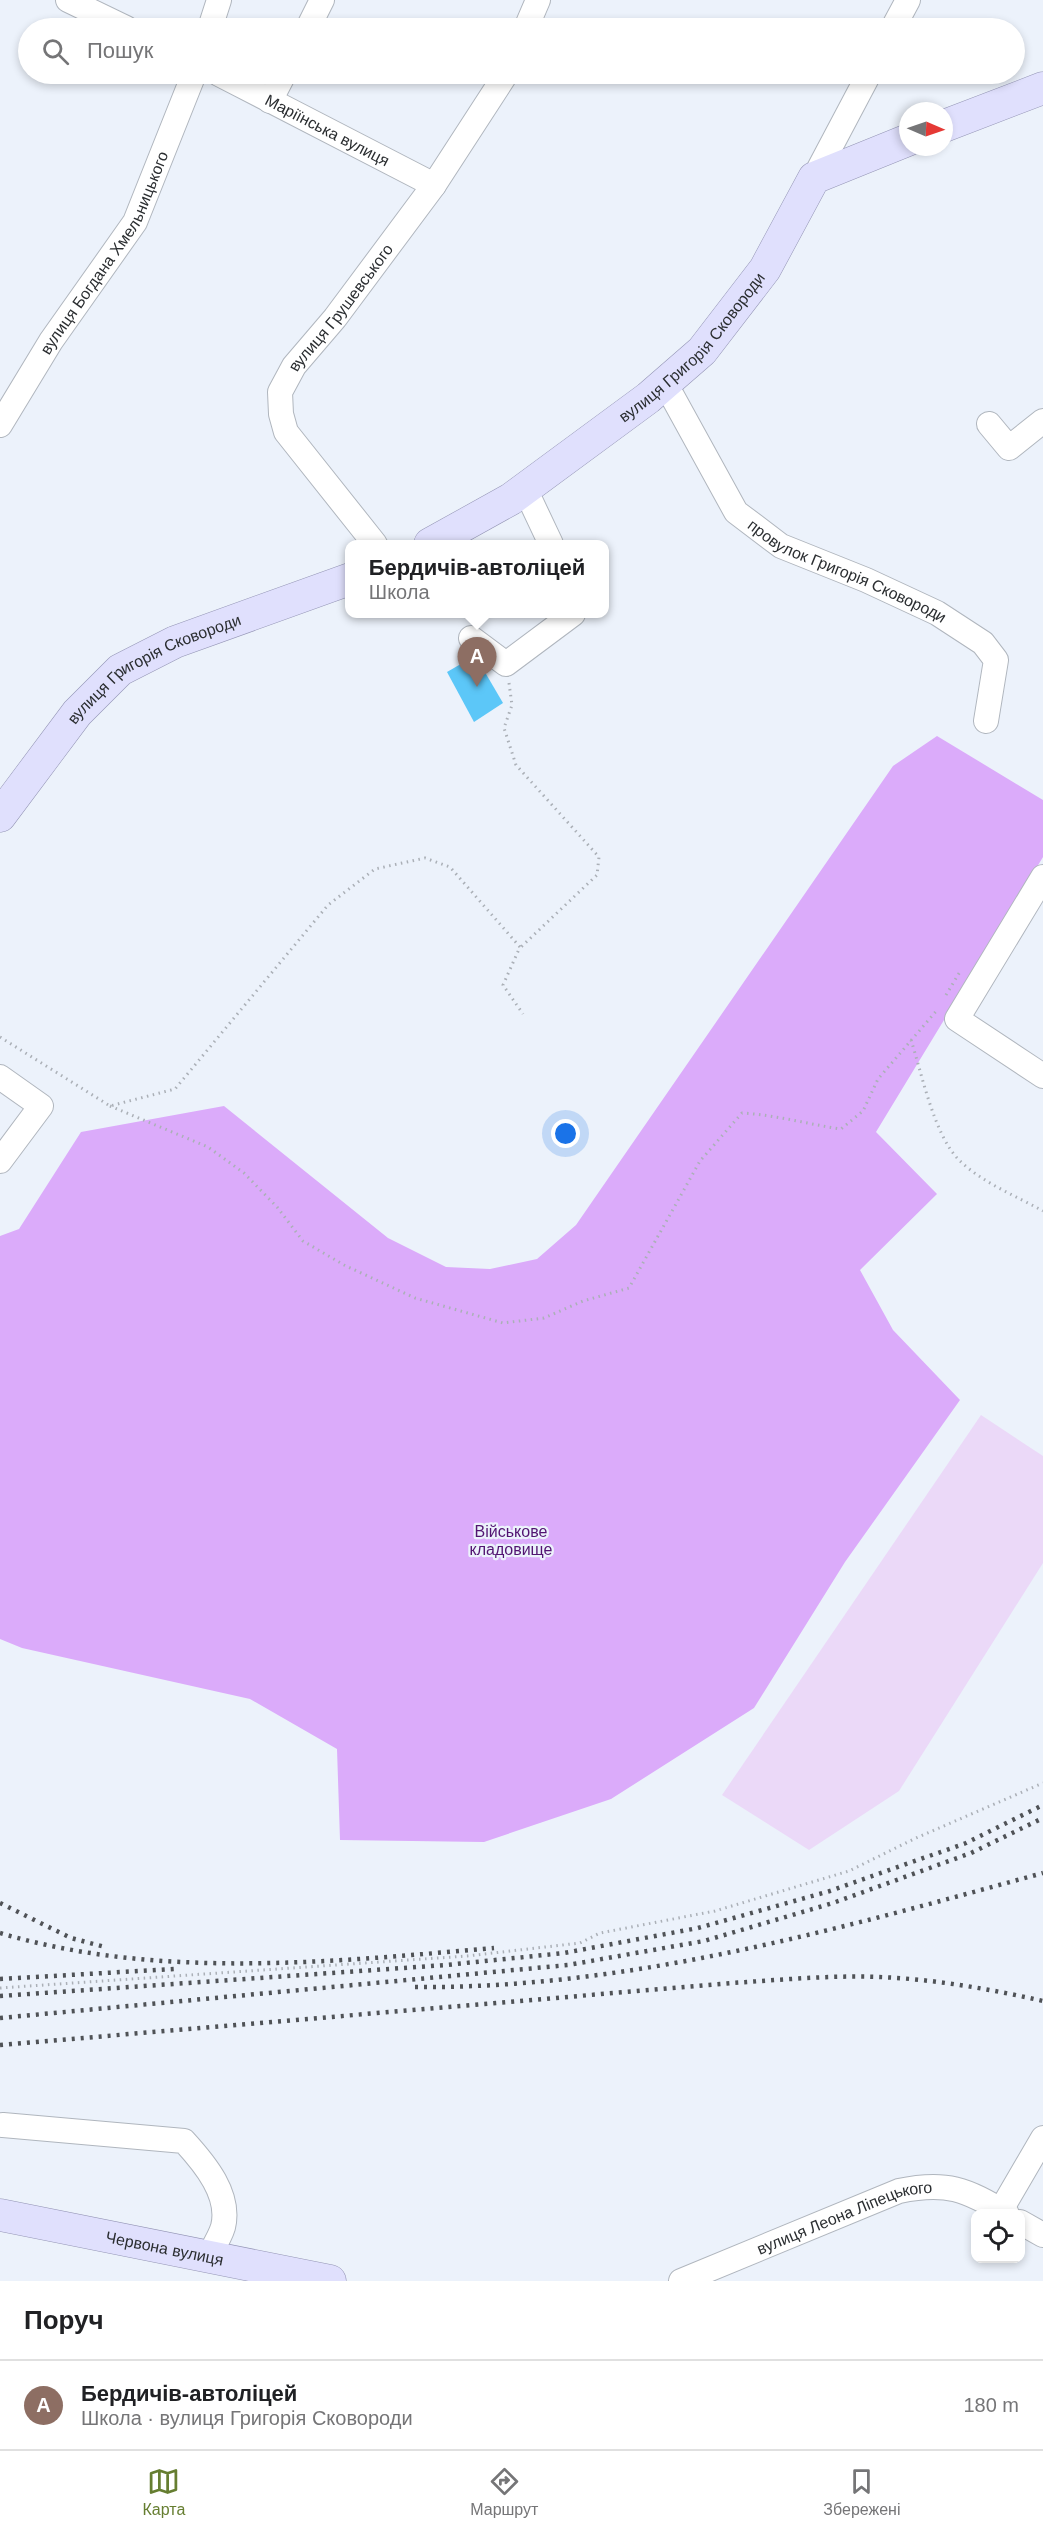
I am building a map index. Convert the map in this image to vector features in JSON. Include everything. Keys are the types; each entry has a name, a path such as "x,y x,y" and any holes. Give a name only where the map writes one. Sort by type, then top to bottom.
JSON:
{"main road":[{"path":"953,123 1043,88"},
{"path":"814,178 899,144"},
{"name":"вулиця Григорія Сковороди","path":"437,540 525,489 665,383 702,351 765,269 814,178"},
{"name":"вулиця Григорія Сковороди","path":"0,816 77,713 120,670 175,642 345,581"},
{"name":"Червона вулиця","path":"0,2215 330,2281"}],"street":[{"path":"68,0 105,18"},
{"path":"213,18 219,0"},
{"path":"313,18 322,0"},
{"path":"530,18 538,0"},
{"path":"898,18 908,0"},
{"name":"вулиця Богдана Хмельницького","path":"0,425 51,341 135,222 190,84"},
{"name":"Маріїнська вулиця","path":"238,84 434,185"},
{"path":"270,101 279,84"},
{"name":"вулиця Грушевського","path":"372,540 286,432 281,414 280,392 294,366 335,318 434,185 500,84"},
{"name":"вулиця Григорія Сковороди","path":"814,178 864,84"},
{"name":"провулок Григорія Сковороди","path":"665,383 736,512 782,546 866,580 938,613 983,643 996,660 986,721"},
{"path":"989,424 1009,448 1043,421"},
{"path":"525,489 549,540"},
{"path":"471,638 506,664 568,618"},
{"path":"1042,881 957,1019 1043,1076"},
{"path":"0,1077 41,1106 0,1161"},
{"path":"3,2125 184,2142 197,2156 225,2201 223,2228 208,2257"},
{"path":"1013,2209 1043,2138"},
{"name":"вулиця Леона Ліпецького","path":"681,2281 899,2191 930,2185 971,2194 999,2209"},
{"name":"вулиця Леона Ліпецького","path":"1025,2224 1043,2235"}],"path":[{"path":"506,664 512,705 504,728 516,765 599,856 597,875 520,948 503,985 523,1014"},
{"path":"110,1106 175,1089 328,905 375,869 425,858 450,867 520,948"},
{"path":"944,998 954,979 966,964"},
{"path":"0,1037 110,1106 208,1147 244,1173 277,1207 303,1241 344,1265 415,1298 502,1323 544,1318 583,1301 629,1288 700,1161 742,1113 776,1115 807,1124 841,1128 863,1111 878,1079 940,1007"},
{"path":"911,1040 936,1123 958,1160 1043,1211"},
{"path":"0,1988 477,1955 580,1943 600,1933 715,1911 849,1871 916,1838 1043,1783"}],"shaded area":[{"path":"981,1415 1043,1456 1043,1563 899,1791 809,1850 722,1795"}],"green space":[{"name":"Військове кладовище","path":"937,736 1043,800 1043,857 876,1132 937,1194 860,1270 893,1330 960,1400 845,1562 754,1708 611,1799 484,1842 340,1840 337,1749 250,1699 22,1648 0,1639 0,1236 19,1229 81,1132 224,1106 388,1238 446,1267 490,1269 537,1259 576,1225 893,766"}],"building":[{"path":"473,657 479,662 503,703 474,722 447,672"}],"railway":[{"path":"0,1996 446,1965 564,1953 698,1928 830,1891 966,1843 1043,1805"},
{"path":"0,2018 568,1965 704,1941 833,1903 971,1853 1043,1818"},
{"path":"415,1987 495,1985 575,1978 654,1967 811,1934 1043,1873"},
{"path":"0,1903 71,1938 105,1947"},
{"path":"0,1933 60,1948 121,1957 183,1962 308,1962 494,1948"},
{"path":"0,1979 174,1969"},
{"path":"0,2045 824,1977 879,1977 941,1982 1043,2001"}],"place":[{"name":"Бердичів-автоліцей","path":"477,687"}]}
